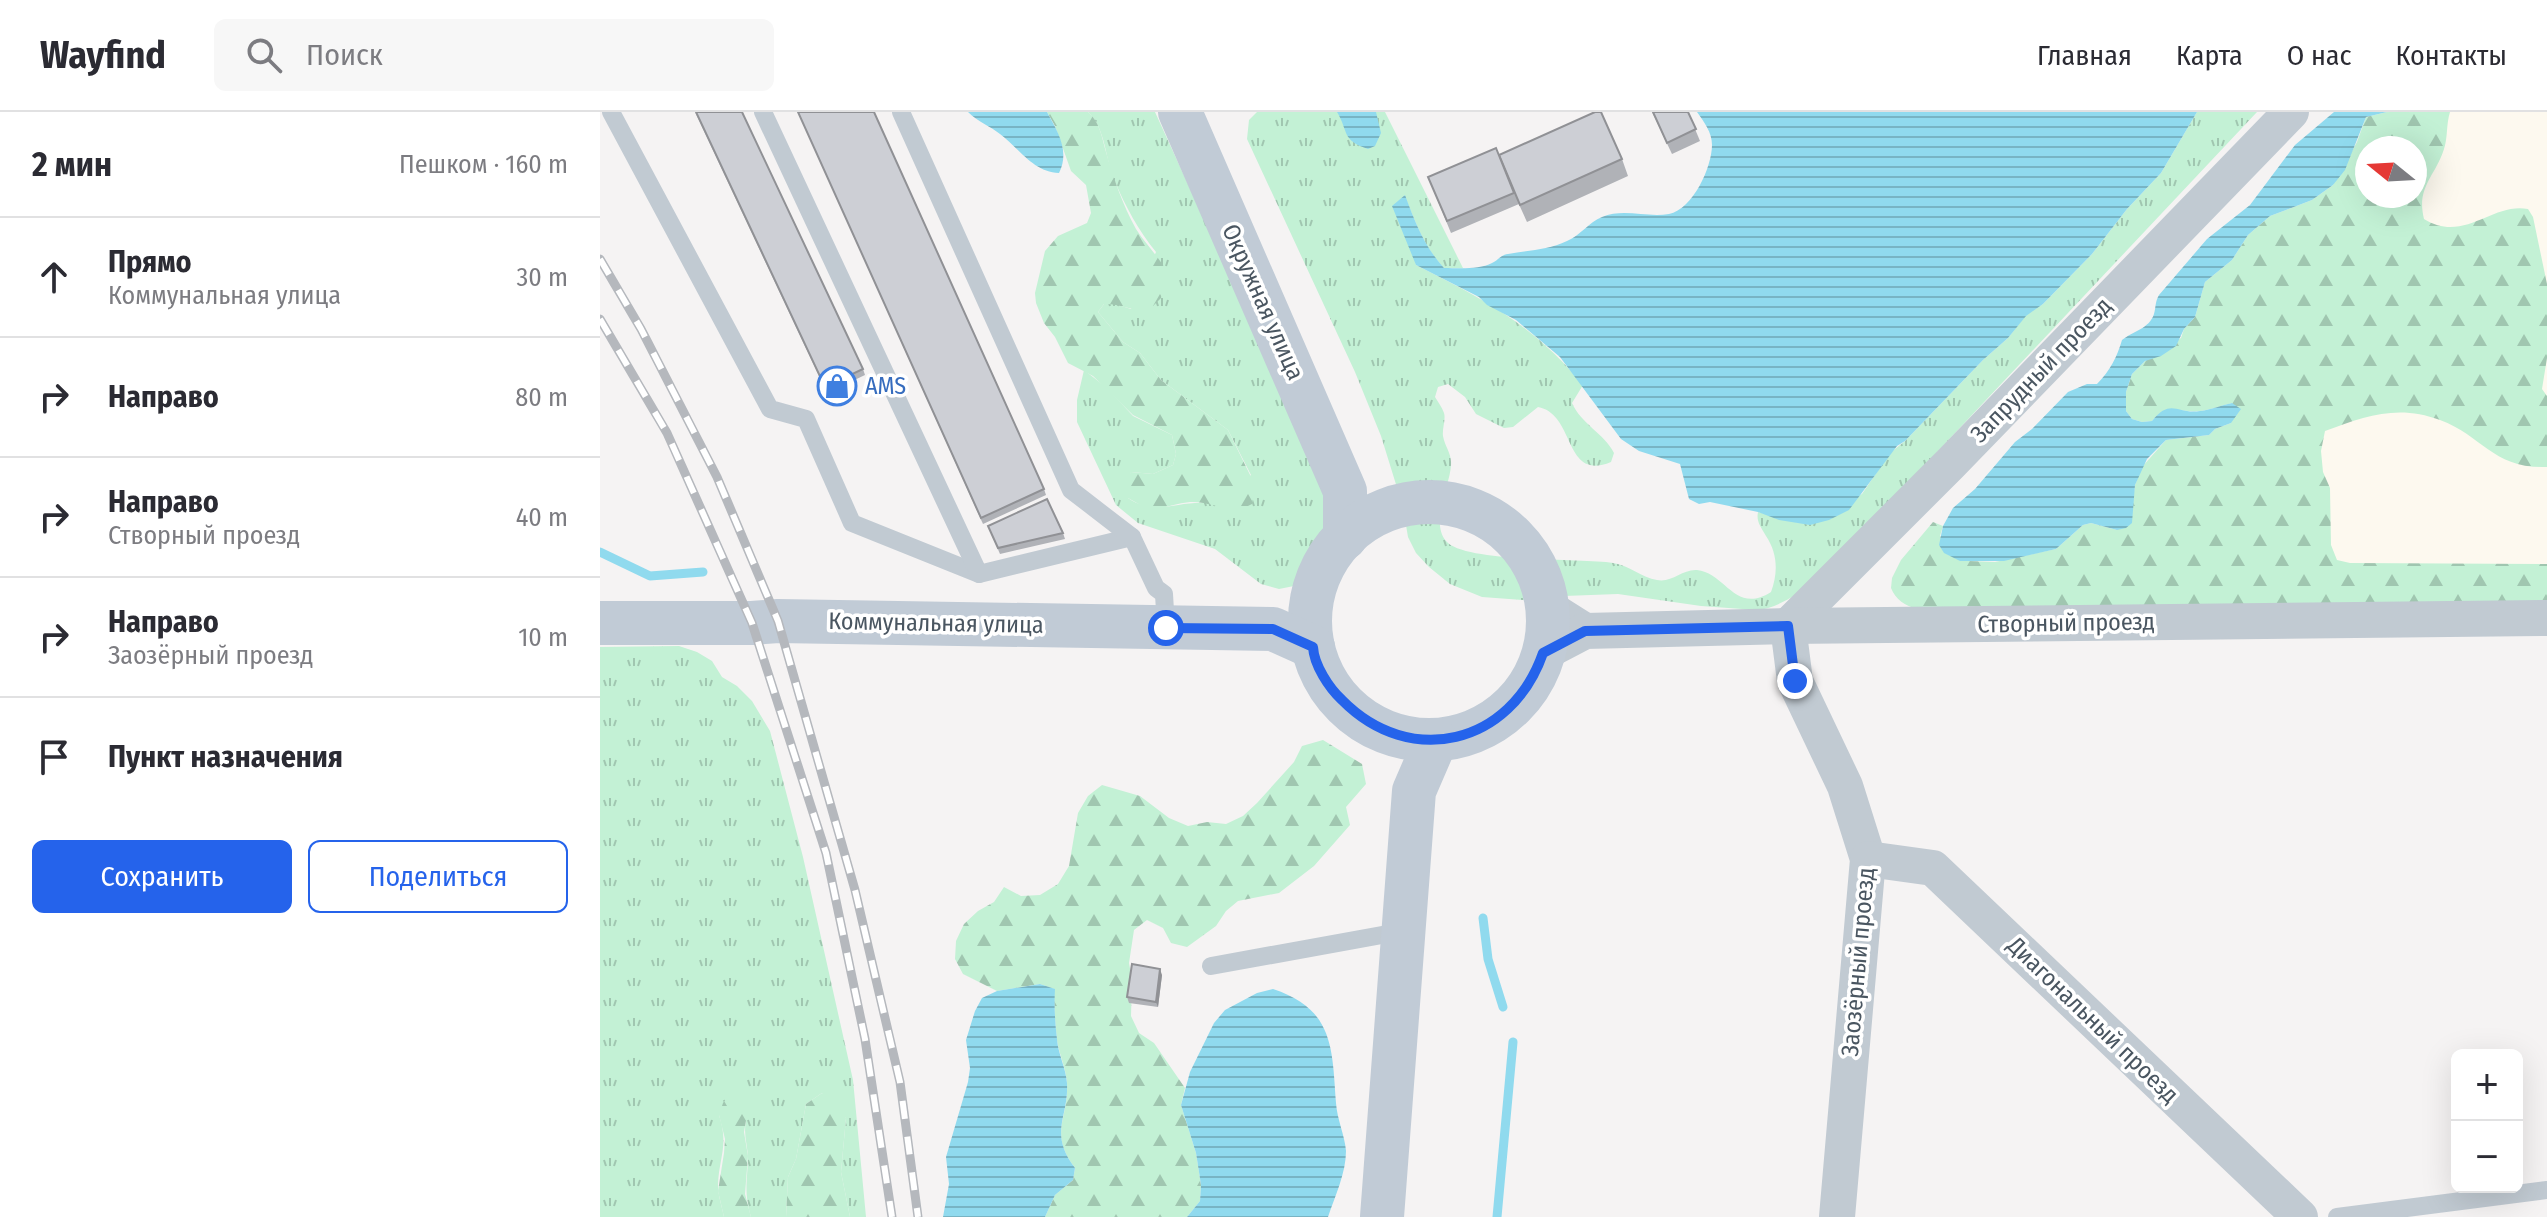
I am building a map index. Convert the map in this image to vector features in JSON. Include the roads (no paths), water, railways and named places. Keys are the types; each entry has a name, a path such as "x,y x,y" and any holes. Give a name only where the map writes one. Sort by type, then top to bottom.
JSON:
{"main road":[{"name":"Окружная улица","path":"1180,112 1362,502"},
{"path":"1362,502 1442,502 1479,512 1511,534 1535,565 1547,607 1547,639 1543,653 1534,678 1509,710 1476,731 1416,738 1360,719 1331,690 1314,654 1310,614 1318,576 1345,538 1362,502"},
{"path":"1273,629 1312,603"},
{"name":"Коммунальная улица","path":"600,623 778,621 1273,629"},
{"path":"1273,629 1313,647"},
{"path":"1382,1217 1416,738"}],"street":[{"name":"Запрудный проезд","path":"1788,626 1950,464 2291,112"},
{"path":"1547,607 1585,631"},
{"name":"Створный проезд","path":"1585,631 2547,618"},
{"name":"Заозёрный проезд","path":"1788,626 1795,681 1845,786 1868,859 1837,1217"},
{"path":"1543,653 1585,631"},
{"name":"Диагональный проезд","path":"1868,859 1933,868 2300,1217"}],"lane":[{"path":"611,112 770,409 806,419 852,523 979,574 1132,537"},
{"path":"763,112 979,574"},
{"path":"901,112 1071,490 1132,537 1156,588 1164,594 1166,628"},
{"path":"1211,966 1404,931"},
{"path":"2337,1217 2547,1190"}],"water":[{"path":"968,112 1047,112 1063,149 1059,173 1034,164 1000,134"},
{"path":"1337,112 1376,112 1381,133 1375,146 1368,149 1349,139"},
{"path":"1697,112 2197,112 2161,173 2127,209 2092,254 1897,446 1849,510 1810,525 1710,502 1699,504 1689,499 1680,464 1639,451 1621,439 1560,357 1516,320 1416,265 1392,206 1405,195 1416,224 1444,268 1481,267 1505,255 1560,244 1597,219 1610,214 1669,214 1678,211 1693,196 1709,164 1712,140"},
{"path":"2334,112 2387,112 2366,117 2358,136 2355,136 2355,145 2345,170 2333,185 2312,200 2270,216 2248,235 2232,260 2205,282 2195,317 2184,329 2176,346 2161,356 2145,361 2132,374 2126,392 2126,411 2132,419 2142,422 2152,421 2170,408 2192,412 2232,403 2241,409 2231,423 2209,435 2166,440 2147,459 2135,485 2132,523 2126,528 2117,530 2091,523 2083,525 2056,549 2004,561 1960,561 1944,553 1939,545 1943,526 1953,508 1975,489 2015,442 2068,392 2087,384 2097,384 2112,364 2122,340 2152,319 2159,295 2207,239 2250,205 2295,145"},
{"path":"1040,984 1055,989 1058,1045 1067,1083 1061,1135 1075,1168 1073,1180 1055,1195 1045,1217 943,1217 949,1184 946,1157 968,1082 970,1068 966,1040 975,1011 982,998 997,991"},
{"path":"1273,989 1293,997 1319,1019 1330,1048 1346,1159 1328,1217 1187,1217 1200,1201 1201,1185 1196,1153 1181,1105 1190,1072 1214,1023 1225,1010 1257,993"}],"waterway":[{"path":"600,552 650,576 703,572"},
{"path":"1483,918 1488,959 1503,1007"},
{"path":"1497,1217 1513,1042"}],"railway":[{"path":"600,259 641,329 717,477 778,621 855,890 900,1082 918,1217"},
{"path":"600,319 667,433 752,623 826,853 865,1039 892,1217"}],"place":[{"name":"AMS","path":"837,386"}]}
